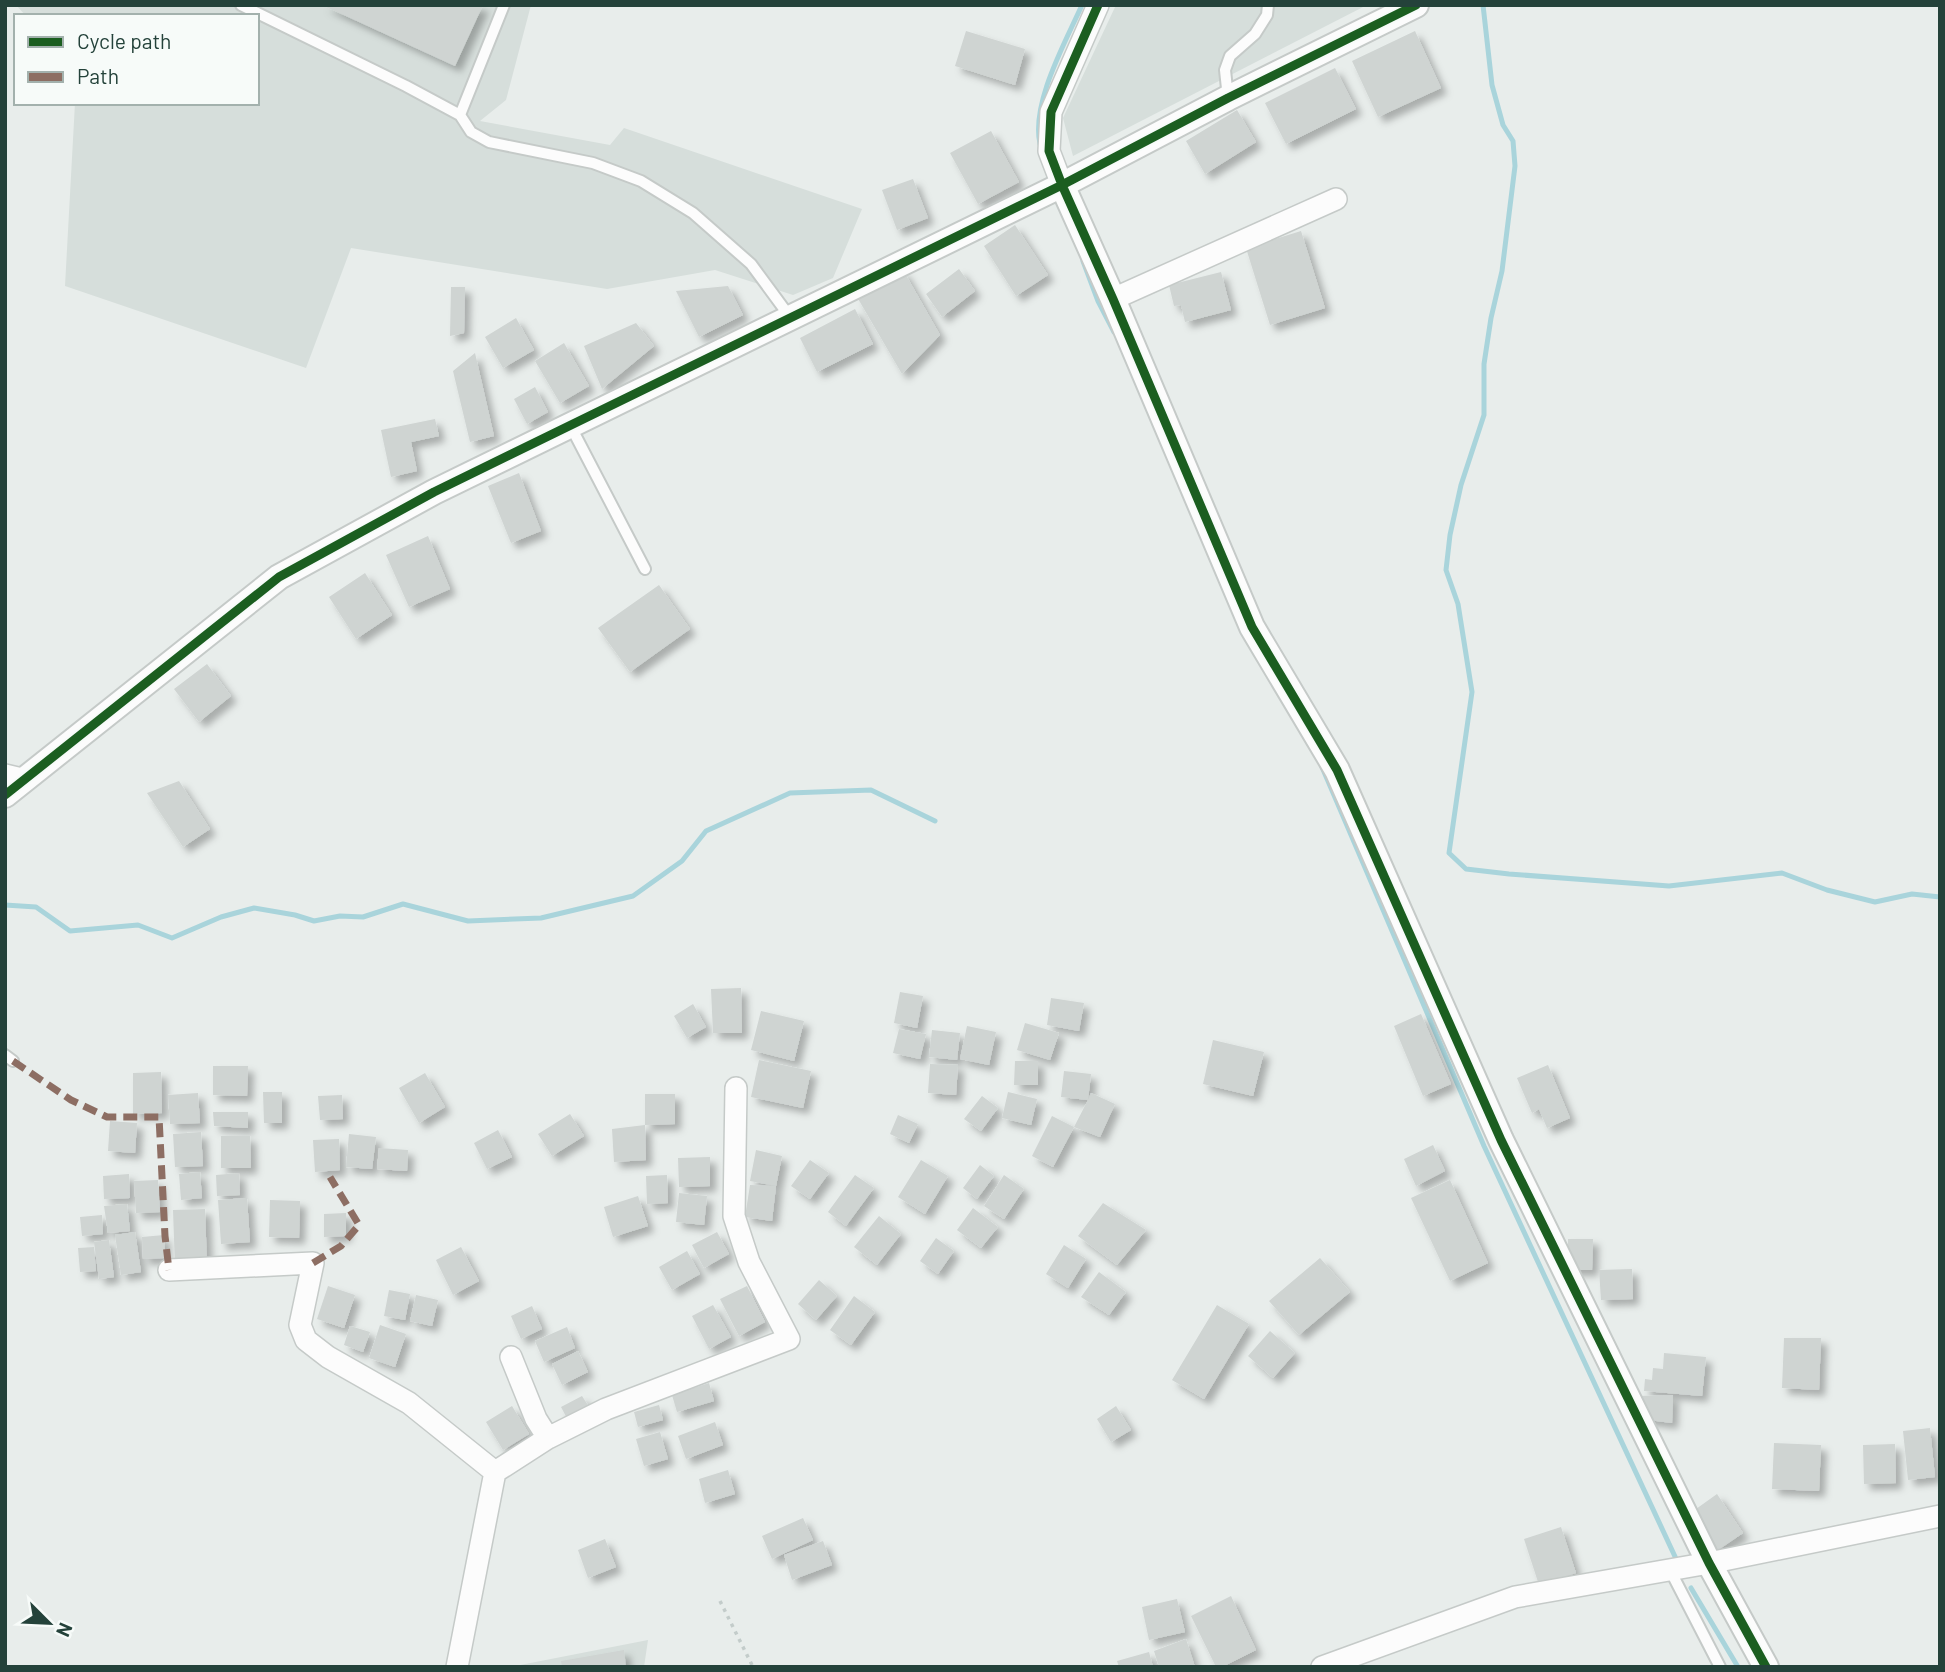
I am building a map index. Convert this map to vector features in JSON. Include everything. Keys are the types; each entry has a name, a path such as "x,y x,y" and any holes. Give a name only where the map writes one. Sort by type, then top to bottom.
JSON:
{"street":[{"path":"1098,5 1051,112 1049,151 1062,185 1252,627 1337,770 1501,1140 1709,1563 1766,1667"},
{"path":"5,795 16,777 279,577 433,492 1062,185 1228,97 1416,5"},
{"path":"1113,299 1336,199"},
{"path":"457,1667 495,1472 548,1438 606,1409 789,1339 749,1262 734,1216 736,1088"},
{"path":"169,1270 313,1263 300,1325 306,1340 328,1357 409,1403 495,1472"},
{"path":"511,1357 536,1419 548,1438"},
{"path":"1322,1667 1514,1597 1709,1563 1940,1516"}],"lane":[{"path":"241,5 407,86 460,115 471,132 489,142 593,163 642,181 693,212 751,264 790,317"},
{"path":"460,115 503,5"},
{"path":"1228,97 1226,70 1230,57 1255,34 1267,15 1268,5"},
{"path":"570,425 645,569"},
{"path":"1670,1570 1720,1667"}],"path":[{"path":"720,1601 753,1667"}],"shaded area":[{"path":"16,5 531,5 506,100 480,121 610,145 624,128 862,209 833,278 793,295 715,270 607,289 351,248 306,368 65,286 75,105 259,105 259,14 24,14"},
{"path":"1116,5 1367,5 1073,156 1063,118"},
{"path":"648,1640 644,1667 510,1667"}],"building":[{"path":"322,5 483,5 455,66"},
{"path":"966,31 1025,49 1015,85 955,66"},
{"path":"1415,31 1441,88 1378,117 1352,61"},
{"path":"1335,68 1356,109 1286,144 1265,103"},
{"path":"1237,110 1256,142 1205,174 1186,141"},
{"path":"991,131 1019,182 978,204 950,153"},
{"path":"913,179 928,218 897,230 882,190"},
{"path":"1015,225 1048,275 1016,296 984,246"},
{"path":"1301,231 1325,308 1270,325 1246,248"},
{"path":"959,269 975,291 942,317 926,294"},
{"path":"903,270 940,335 902,374 857,297"},
{"path":"1221,272 1231,310 1185,322 1181,305 1174,306 1169,285"},
{"path":"728,286 743,315 699,337 676,291"},
{"path":"451,287 465,287 464,333 450,336"},
{"path":"855,309 873,344 817,372 800,338"},
{"path":"516,318 534,350 503,368 485,337"},
{"path":"636,323 654,346 602,389 584,346"},
{"path":"564,343 589,386 560,403 535,361"},
{"path":"475,353 494,436 470,442 453,371"},
{"path":"535,387 548,412 527,424 514,399"},
{"path":"435,419 439,436 411,442 417,471 391,477 381,430"},
{"path":"519,473 541,531 511,543 488,486"},
{"path":"428,536 450,589 409,607 386,555"},
{"path":"365,573 392,615 356,639 329,597"},
{"path":"659,585 690,629 630,672 598,628"},
{"path":"207,664 231,696 199,722 174,689"},
{"path":"179,781 210,829 183,847 147,793"},
{"path":"741,988 742,1033 713,1033 711,989"},
{"path":"900,992 923,996 917,1028 894,1023"},
{"path":"1051,998 1084,1003 1079,1031 1047,1025"},
{"path":"693,1004 706,1027 687,1038 674,1016"},
{"path":"761,1011 804,1021 794,1061 751,1050"},
{"path":"1421,1014 1451,1084 1423,1096 1394,1026"},
{"path":"1025,1023 1059,1033 1050,1060 1017,1050"},
{"path":"967,1026 996,1032 989,1065 960,1059"},
{"path":"899,1029 926,1034 920,1059 893,1053"},
{"path":"932,1030 960,1033 957,1060 929,1057"},
{"path":"1213,1040 1264,1052 1253,1096 1203,1084"},
{"path":"759,1060 811,1071 803,1108 751,1097"},
{"path":"1015,1061 1038,1061 1038,1085 1014,1085"},
{"path":"930,1064 958,1065 956,1095 928,1093"},
{"path":"1548,1065 1570,1118 1547,1128 1539,1109 1532,1113 1517,1078"},
{"path":"213,1066 248,1066 247,1096 213,1095"},
{"path":"1064,1071 1091,1074 1088,1100 1061,1097"},
{"path":"161,1072 162,1113 133,1114 133,1073"},
{"path":"425,1073 445,1107 419,1123 399,1088"},
{"path":"263,1092 282,1092 282,1123 264,1123"},
{"path":"1008,1092 1037,1099 1031,1125 1002,1118"},
{"path":"198,1093 200,1123 170,1124 168,1095"},
{"path":"1091,1093 1115,1104 1100,1137 1074,1127"},
{"path":"645,1094 675,1094 675,1124 645,1125"},
{"path":"342,1095 343,1119 320,1120 318,1096"},
{"path":"982,1096 998,1108 981,1131 964,1119"},
{"path":"213,1112 248,1112 248,1128 214,1126"},
{"path":"570,1114 584,1136 552,1156 538,1134"},
{"path":"898,1115 918,1124 909,1143 890,1134"},
{"path":"1052,1116 1074,1127 1053,1167 1032,1156"},
{"path":"110,1121 137,1123 135,1153 108,1151"},
{"path":"645,1125 646,1160 614,1162 612,1129"},
{"path":"498,1130 512,1157 487,1169 474,1143"},
{"path":"201,1132 203,1166 175,1167 173,1134"},
{"path":"349,1134 376,1137 372,1169 346,1167"},
{"path":"221,1136 250,1136 251,1168 221,1168"},
{"path":"339,1139 340,1170 315,1172 313,1140"},
{"path":"1433,1145 1445,1171 1416,1186 1404,1159"},
{"path":"379,1148 408,1150 407,1171 377,1169"},
{"path":"756,1150 782,1156 776,1186 750,1181"},
{"path":"710,1157 710,1186 679,1187 678,1158"},
{"path":"810,1160 829,1173 810,1199 791,1186"},
{"path":"921,1160 948,1176 925,1214 898,1197"},
{"path":"980,1165 994,1176 977,1199 963,1188"},
{"path":"200,1172 202,1198 181,1200 179,1174"},
{"path":"239,1173 240,1195 217,1196 216,1175"},
{"path":"129,1174 130,1198 104,1199 103,1176"},
{"path":"667,1175 668,1203 647,1204 646,1176"},
{"path":"855,1175 874,1188 846,1226 828,1212"},
{"path":"1004,1175 1024,1189 1004,1219 984,1206"},
{"path":"158,1180 160,1212 136,1213 134,1181"},
{"path":"1450,1180 1488,1263 1450,1281 1411,1198"},
{"path":"750,1185 776,1186 772,1221 745,1217"},
{"path":"679,1193 707,1196 704,1225 676,1222"},
{"path":"638,1196 648,1226 613,1237 604,1207"},
{"path":"247,1198 250,1242 221,1244 218,1200"},
{"path":"270,1200 300,1201 299,1238 269,1237"},
{"path":"1103,1203 1146,1230 1117,1265 1078,1236"},
{"path":"127,1204 130,1231 108,1233 104,1206"},
{"path":"973,1208 998,1227 981,1248 957,1230"},
{"path":"205,1209 207,1265 175,1267 173,1210"},
{"path":"346,1213 346,1236 324,1237 324,1214"},
{"path":"102,1215 103,1234 82,1236 80,1217"},
{"path":"879,1216 901,1234 877,1265 854,1247"},
{"path":"135,1232 141,1272 121,1275 115,1235"},
{"path":"717,1232 729,1254 704,1268 692,1245"},
{"path":"164,1235 165,1258 143,1259 142,1237"},
{"path":"936,1238 954,1251 938,1274 920,1261"},
{"path":"1568,1239 1593,1239 1592,1270 1568,1270"},
{"path":"109,1240 114,1277 99,1279 94,1242"},
{"path":"1064,1245 1086,1259 1068,1288 1046,1274"},
{"path":"94,1247 96,1271 80,1272 78,1248"},
{"path":"461,1247 479,1281 453,1295 436,1260"},
{"path":"687,1251 700,1274 672,1290 659,1267"},
{"path":"1320,1258 1350,1292 1299,1335 1269,1301"},
{"path":"1632,1269 1633,1299 1601,1300 1599,1270"},
{"path":"1099,1272 1126,1292 1109,1315 1081,1297"},
{"path":"819,1280 837,1296 816,1320 798,1304"},
{"path":"328,1286 355,1295 344,1328 317,1319"},
{"path":"747,1286 765,1322 739,1336 720,1299"},
{"path":"389,1290 410,1294 405,1320 384,1316"},
{"path":"416,1295 438,1300 432,1326 410,1321"},
{"path":"854,1296 875,1312 851,1345 830,1330"},
{"path":"713,1305 731,1337 709,1349 692,1316"},
{"path":"1217,1305 1249,1324 1204,1399 1172,1380"},
{"path":"532,1306 542,1329 521,1339 511,1316"},
{"path":"380,1325 406,1334 395,1367 369,1358"},
{"path":"350,1326 370,1332 363,1352 344,1345"},
{"path":"567,1327 575,1348 544,1362 535,1341"},
{"path":"1270,1331 1295,1353 1273,1378 1248,1356"},
{"path":"1784,1338 1821,1338 1819,1390 1782,1388"},
{"path":"578,1351 588,1372 562,1385 552,1364"},
{"path":"1664,1353 1706,1357 1702,1396 1644,1391 1645,1379 1652,1380 1653,1368 1663,1369"},
{"path":"709,1383 714,1401 677,1412 672,1395"},
{"path":"1673,1395 1672,1423 1641,1419 1636,1396"},
{"path":"582,1396 591,1410 569,1422 561,1407"},
{"path":"659,1405 663,1420 638,1427 634,1412"},
{"path":"512,1406 529,1434 503,1450 486,1422"},
{"path":"1116,1406 1131,1430 1111,1442 1097,1419"},
{"path":"715,1422 723,1445 686,1459 678,1436"},
{"path":"1930,1428 1935,1477 1908,1480 1903,1431"},
{"path":"660,1432 668,1459 644,1466 636,1439"},
{"path":"1774,1443 1821,1445 1819,1491 1772,1489"},
{"path":"1895,1444 1896,1483 1864,1484 1863,1445"},
{"path":"728,1470 735,1494 705,1503 699,1479"},
{"path":"1717,1494 1743,1533 1715,1552 1689,1514"},
{"path":"803,1518 813,1540 772,1559 762,1536"},
{"path":"1561,1527 1576,1573 1539,1585 1524,1539"},
{"path":"605,1539 616,1567 588,1578 578,1550"},
{"path":"823,1541 832,1565 792,1580 784,1555"},
{"path":"1231,1596 1256,1650 1222,1667 1216,1667 1191,1616"},
{"path":"1177,1599 1185,1632 1149,1640 1142,1607"},
{"path":"1186,1639 1195,1667 1159,1667 1154,1651"},
{"path":"624,1650 626,1667 562,1667 561,1661"},
{"path":"1149,1652 1153,1667 1119,1667 1117,1661"}],"waterway":[{"path":"1040,144 1040,110 1045,92 1082,5"},
{"path":"1483,5 1492,85 1503,125 1513,141 1515,166 1502,271 1484,364 1484,415 1461,485 1450,535 1446,570 1458,604 1472,692 1449,853 1466,869 1509,874 1669,886 1782,873 1827,890 1875,902 1912,894 1940,897"},
{"path":"1083,261 1098,301 1114,332"},
{"path":"1322,767 1484,1146 1678,1563"},
{"path":"5,905 36,907 70,931 138,925 172,938 221,917 254,908 314,921 340,916 363,917 403,904 468,921 541,918 633,896 682,861 706,831 790,793 871,790 935,821"},
{"path":"1691,1588 1738,1667"}],"marked path":[{"path":"13,1061 71,1100 107,1117 159,1117 169,1270"},
{"path":"313,1263 341,1246 359,1225 330,1177"}],"cycle path":[{"path":"1098,5 1051,112 1049,151 1062,185 1252,627 1337,770 1501,1140 1709,1563 1766,1667"},
{"path":"5,795 279,577 434,492 1062,185 1228,98 1416,5"}]}
